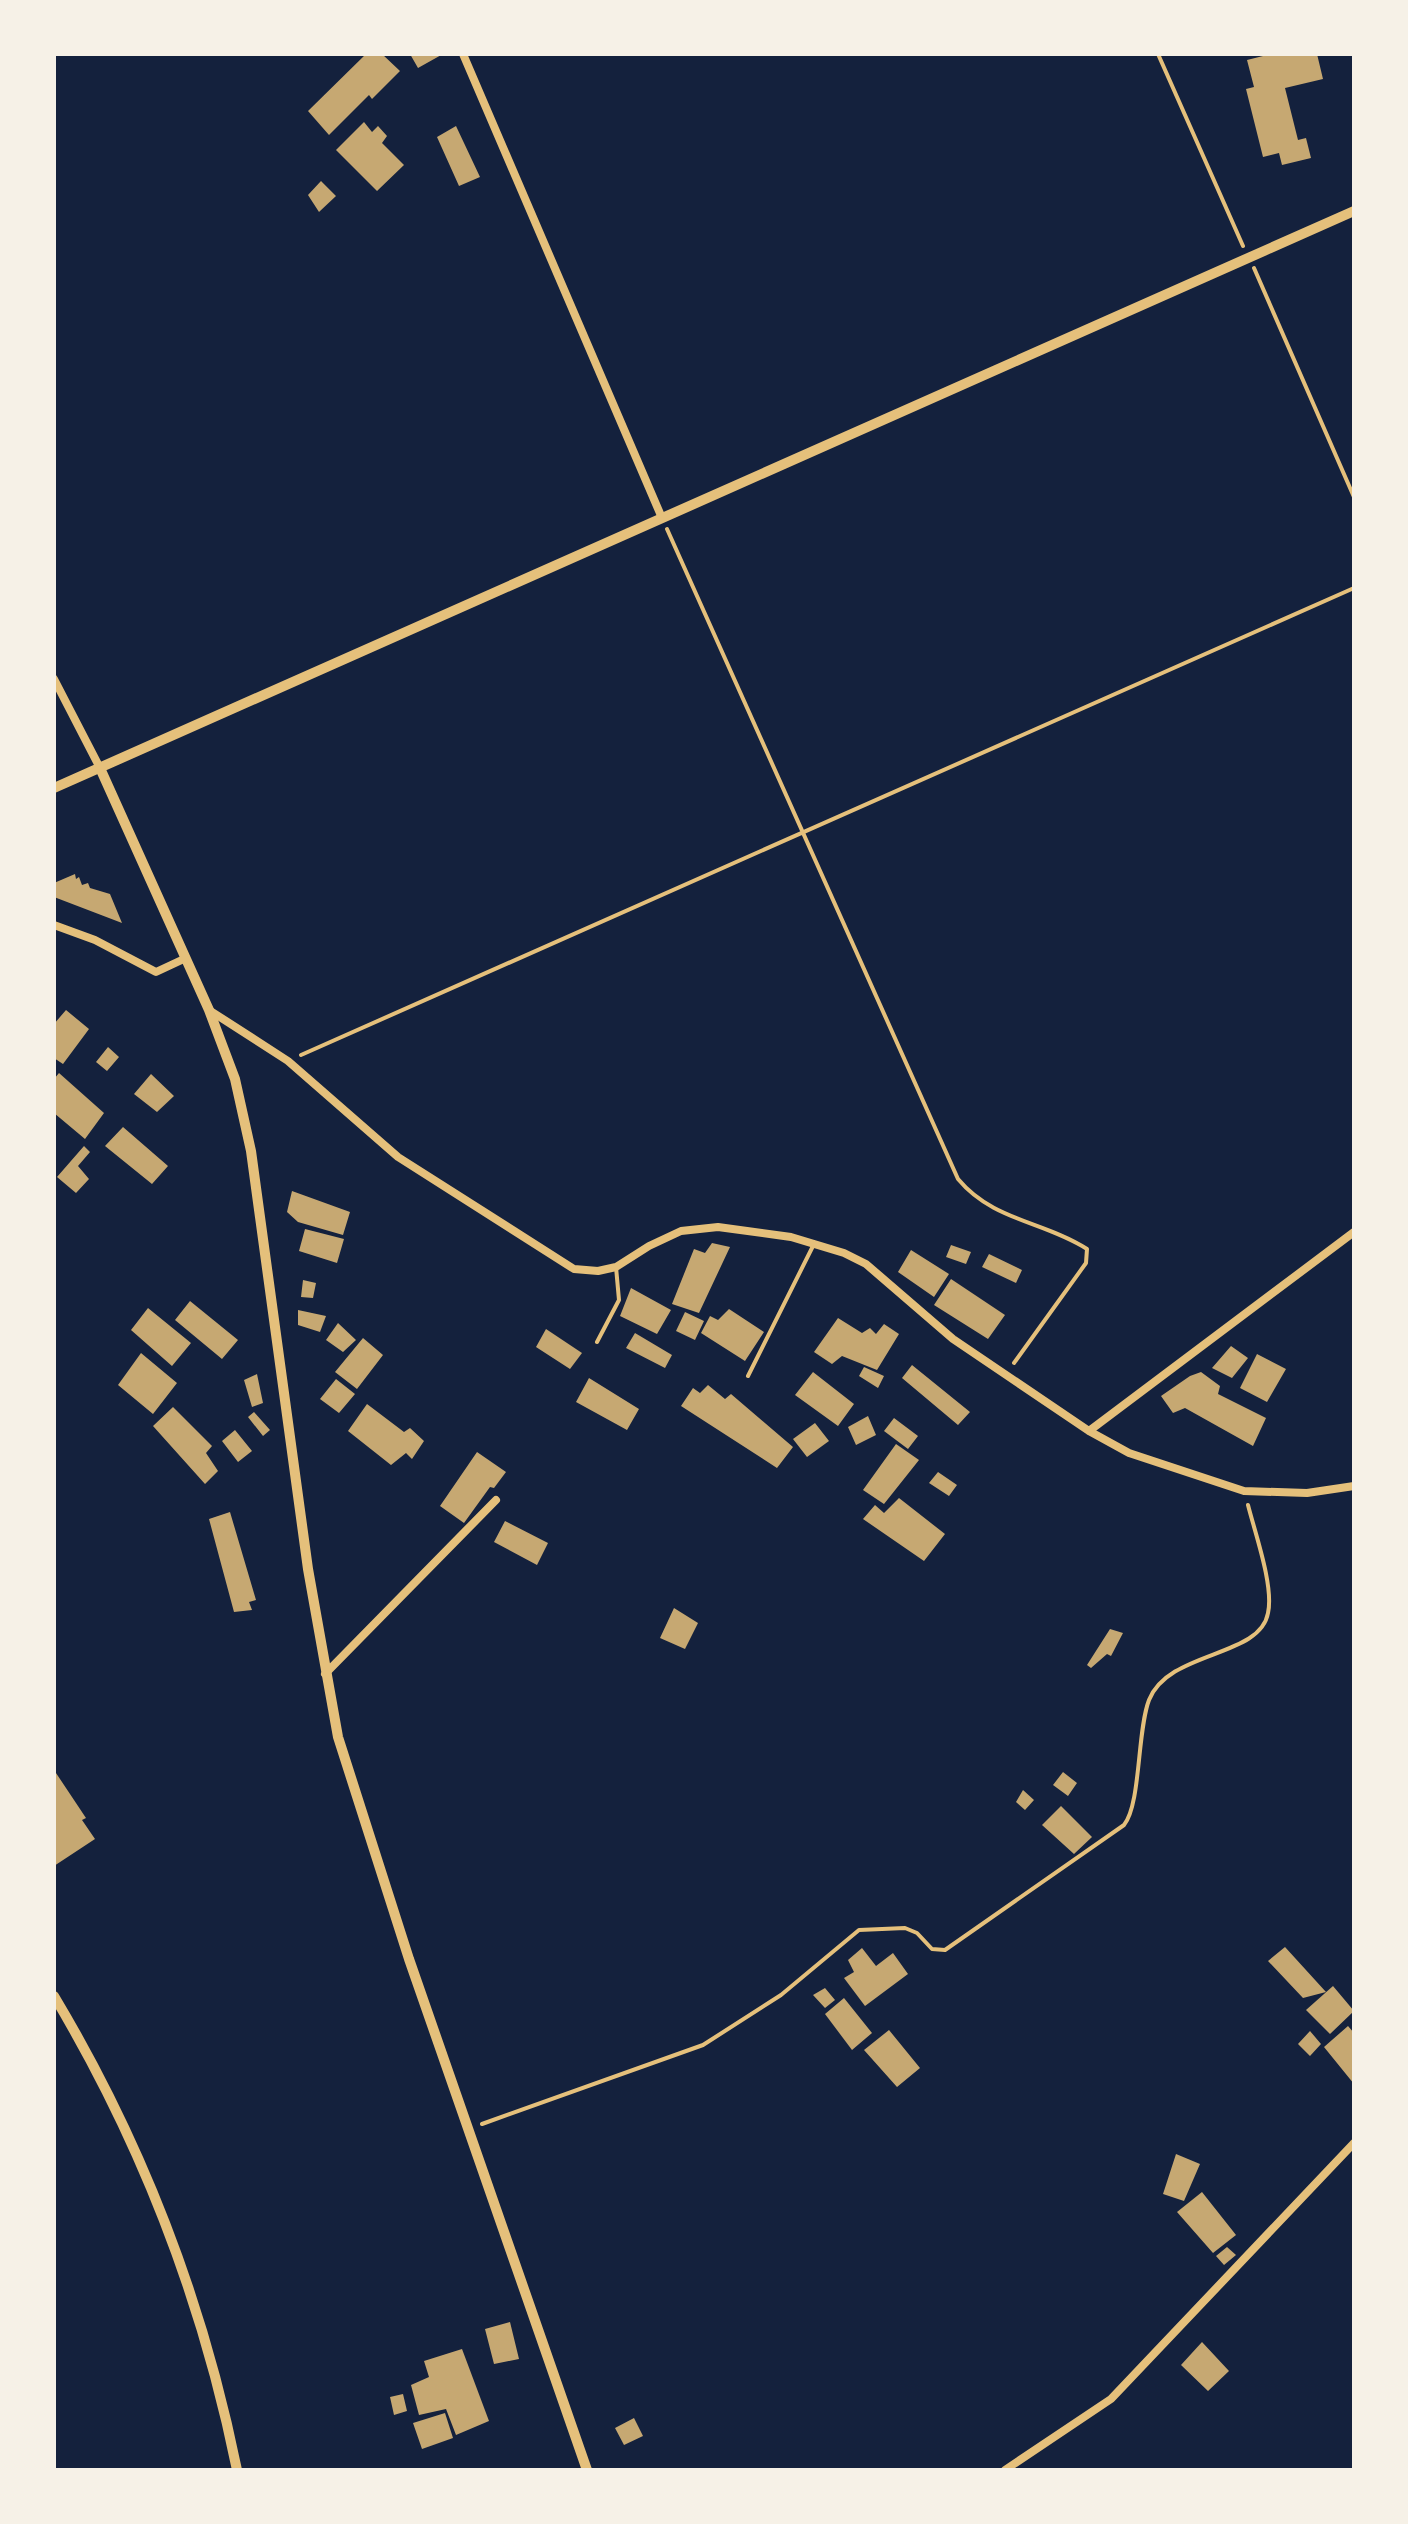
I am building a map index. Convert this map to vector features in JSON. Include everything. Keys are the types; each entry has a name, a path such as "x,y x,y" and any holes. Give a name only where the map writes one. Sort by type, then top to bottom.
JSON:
{"street":[{"path":"463,54 662,518"},
{"path":"54,788 1354,211"},
{"path":"54,679 100,768 186,958 235,1079 251,1151 308,1569 338,1737 360,1812 574,2440 587,2470"},
{"path":"54,925 95,940 156,972 186,958"},
{"path":"209,1010 288,1061 398,1157 574,1269 598,1271 616,1267 681,1231 718,1227 791,1237 844,1253 866,1264 953,1339 1089,1431 1129,1453 1244,1491 1307,1493 1354,1486"},
{"path":"1089,1431 1354,1232"},
{"path":"325,1674 496,1500"},
{"path":"54,1996 113,2103 182,2263 206,2337 237,2470"},
{"path":"1005,2470 1111,2399 1354,2143"}],"lane":[{"path":"748,1376 814,1244"},
{"path":"597,1342 619,1300 616,1267"}],"path":[{"path":"1158,54 1354,497"},
{"path":"662,518 958,1179 972,1196 994,1210 1071,1238 1087,1249 1086,1263 1006,1375"},
{"path":"288,1061 1354,588"},
{"path":"469,2129 703,2045 790,1989 859,1930 905,1928 917,1933 932,1949 945,1950 1124,1825 1131,1817 1136,1766 1148,1702 1157,1684 1170,1672 1249,1639 1261,1630 1269,1613 1266,1578 1244,1491"}],"building":[{"path":"366,54 382,54 400,71 372,99 369,95 329,135 308,111"},
{"path":"410,54 443,54 418,68"},
{"path":"1271,54 1317,54 1323,79 1285,88 1298,140 1306,138 1311,158 1282,165 1279,153 1263,157 1246,89 1254,87 1247,60"},
{"path":"364,122 372,132 378,126 387,136 382,143 404,165 377,191 336,150"},
{"path":"456,126 480,177 459,186 437,137"},
{"path":"321,181 336,196 319,212 308,195"},
{"path":"75,874 82,885 88,883 90,888 110,894 122,923 54,897 54,883"},
{"path":"66,1010 89,1029 63,1064 54,1058 54,1024"},
{"path":"108,1047 119,1057 107,1071 96,1062"},
{"path":"59,1073 104,1113 85,1139 54,1113 54,1079"},
{"path":"151,1074 174,1096 157,1112 134,1094"},
{"path":"123,1127 168,1166 152,1184 105,1146"},
{"path":"84,1146 90,1152 78,1166 89,1179 76,1193 57,1177"},
{"path":"292,1191 350,1212 343,1235 298,1222 287,1212"},
{"path":"305,1229 344,1239 337,1263 299,1251"},
{"path":"712,1243 730,1247 699,1313 672,1304 694,1249 705,1253"},
{"path":"951,1245 971,1252 966,1264 946,1257"},
{"path":"911,1250 949,1274 934,1297 898,1272"},
{"path":"989,1254 1022,1270 1016,1283 982,1267"},
{"path":"951,1279 1005,1315 988,1339 934,1305"},
{"path":"303,1280 316,1283 313,1298 301,1297"},
{"path":"631,1288 671,1310 657,1334 620,1316"},
{"path":"190,1301 238,1340 222,1359 175,1320"},
{"path":"148,1308 191,1343 172,1366 131,1330"},
{"path":"729,1309 764,1332 745,1361 701,1333 710,1316 718,1320"},
{"path":"298,1310 326,1316 320,1332 298,1325"},
{"path":"685,1312 704,1321 695,1340 676,1331"},
{"path":"838,1318 862,1333 870,1328 876,1334 884,1324 899,1334 877,1370 842,1356 832,1364 814,1352"},
{"path":"338,1323 356,1340 343,1352 326,1340"},
{"path":"546,1329 582,1353 570,1369 536,1347"},
{"path":"635,1333 672,1355 665,1368 626,1348"},
{"path":"363,1338 383,1355 357,1389 335,1372"},
{"path":"1231,1346 1248,1358 1232,1378 1212,1368"},
{"path":"141,1353 177,1383 153,1414 118,1385"},
{"path":"1257,1354 1286,1369 1267,1402 1240,1388"},
{"path":"912,1365 970,1412 958,1425 902,1378"},
{"path":"864,1367 884,1376 878,1388 859,1376"},
{"path":"813,1372 854,1404 838,1426 795,1395"},
{"path":"1201,1372 1220,1386 1218,1394 1266,1418 1253,1446 1185,1408 1173,1413 1161,1396"},
{"path":"257,1374 263,1403 252,1407 244,1380"},
{"path":"589,1378 639,1409 627,1430 576,1402"},
{"path":"336,1379 355,1394 339,1413 320,1399"},
{"path":"708,1385 725,1399 731,1394 793,1447 777,1468 681,1406 693,1388 700,1393"},
{"path":"367,1404 404,1432 410,1428 424,1441 412,1459 406,1453 391,1465 348,1431"},
{"path":"173,1407 212,1446 206,1453 218,1471 205,1484 153,1426"},
{"path":"254,1412 270,1430 263,1436 248,1417"},
{"path":"868,1416 876,1435 856,1445 848,1427"},
{"path":"894,1418 918,1436 908,1449 884,1431"},
{"path":"815,1423 829,1441 807,1457 793,1439"},
{"path":"235,1430 252,1451 238,1462 222,1441"},
{"path":"896,1444 919,1460 884,1504 863,1490"},
{"path":"477,1452 506,1472 494,1488 490,1487 464,1523 440,1506"},
{"path":"938,1472 957,1485 949,1496 929,1483"},
{"path":"899,1498 945,1534 924,1561 863,1519 875,1505 884,1513"},
{"path":"230,1512 256,1600 249,1602 252,1610 234,1612 209,1519"},
{"path":"505,1521 548,1543 537,1565 494,1542"},
{"path":"674,1608 698,1623 685,1649 660,1638"},
{"path":"1110,1629 1123,1633 1111,1656 1107,1654 1091,1668 1087,1665"},
{"path":"54,1770 86,1818 82,1820 95,1839 54,1866"},
{"path":"1063,1772 1077,1783 1068,1796 1053,1785"},
{"path":"1023,1790 1034,1800 1025,1810 1016,1802"},
{"path":"1061,1806 1092,1837 1074,1854 1042,1825"},
{"path":"1285,1947 1326,1992 1303,1998 1268,1961"},
{"path":"862,1948 876,1966 893,1953 908,1974 865,2006 844,1978 854,1972 848,1960"},
{"path":"1333,1986 1354,2011 1330,2034 1306,2010"},
{"path":"825,1988 835,2000 825,2008 813,1995"},
{"path":"844,1998 872,2033 852,2050 825,2014"},
{"path":"1348,2026 1354,2033 1354,2084 1324,2047"},
{"path":"889,2030 920,2068 897,2087 864,2050"},
{"path":"1310,2031 1321,2044 1310,2056 1298,2044"},
{"path":"1176,2154 1200,2164 1184,2201 1163,2194"},
{"path":"1202,2192 1236,2235 1213,2253 1177,2212"},
{"path":"1227,2247 1236,2255 1224,2265 1216,2256"},
{"path":"510,2322 519,2359 494,2364 485,2329"},
{"path":"1202,2342 1229,2371 1208,2391 1181,2365"},
{"path":"462,2349 489,2421 456,2435 446,2409 419,2415 411,2385 429,2377 424,2361"},
{"path":"403,2394 407,2411 394,2415 390,2397"},
{"path":"445,2413 453,2438 422,2449 413,2423"},
{"path":"634,2418 643,2436 624,2445 615,2428"}]}
